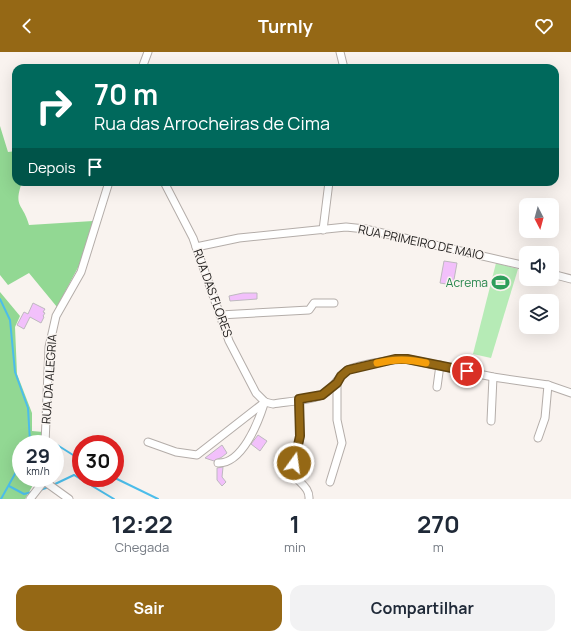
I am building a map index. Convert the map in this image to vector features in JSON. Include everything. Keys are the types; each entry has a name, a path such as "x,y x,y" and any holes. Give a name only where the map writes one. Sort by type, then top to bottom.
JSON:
{"street":[{"path":"144,64 148,52"},
{"path":"340,52 343,64"},
{"name":"RUA DA ALEGRIA","path":"45,435 49,347 56,316 81,272 108,186"},
{"name":"RUA DAS FLORES","path":"166,186 196,247 229,341 256,394 265,402"},
{"path":"323,230 328,186"},
{"name":"RUA PRIMEIRO DE MAIO","path":"196,247 239,238 346,227 365,229 519,264"},
{"path":"559,276 571,280"},
{"path":"220,315 309,310 314,303 334,303"},
{"path":"265,402 273,404 322,395 337,383 341,376 348,370 395,359 407,359 493,377 548,385 571,393"},
{"path":"437,387 440,365"},
{"path":"491,421 493,377"},
{"path":"330,482 342,443 337,420 337,383"},
{"path":"538,438 545,418 548,385"},
{"path":"299,399 300,436 293,472 294,476 306,488 309,494 309,499"},
{"path":"148,442 176,452 198,455 265,402"},
{"path":"218,463 224,463 247,443 257,424 265,402"},
{"path":"30,499 38,487"},
{"path":"54,487 69,499"}],"green space":[{"path":"0,126 8,152 12,152 12,186 20,186 18,197 29,225 93,221 83,258 57,307 29,273 8,285 0,275"},
{"path":"496,263 518,269 491,358 473,354"},
{"path":"0,292 20,316 15,327 17,374 32,413 32,431 43,432 43,435 12,435 12,487 32,487 25,499 0,499"}],"building":[{"path":"444,261 457,263 453,285 440,283"},
{"path":"243,293 257,293 257,299 230,301 229,296"},
{"path":"33,303 45,309 43,312 45,313 43,316 44,317 41,323 30,317 24,329 17,325 24,312 28,314"},
{"path":"258,435 267,441 260,451 251,444"},
{"path":"222,445 227,453 222,457 214,461 205,458"},
{"path":"223,467 222,477 226,482 222,486 217,480 217,468"}],"waterway":[{"path":"0,299 10,320 15,372 28,408 30,442 54,443 72,454"},
{"path":"64,480 72,476"},
{"path":"1,499 12,479"},
{"path":"124,482 158,499"},
{"path":"9,486 24,494 32,492"},
{"path":"40,490 49,487"},
{"path":"94,487 114,499"}],"slow traffic":[{"path":"377,363 395,359 407,359 426,363"}],"place":[{"name":"Acrema","path":"501,282"}],"route":[{"path":"294,463 301,427 299,399 322,395 337,383 341,376 348,370 395,359 407,359 467,371"}]}
